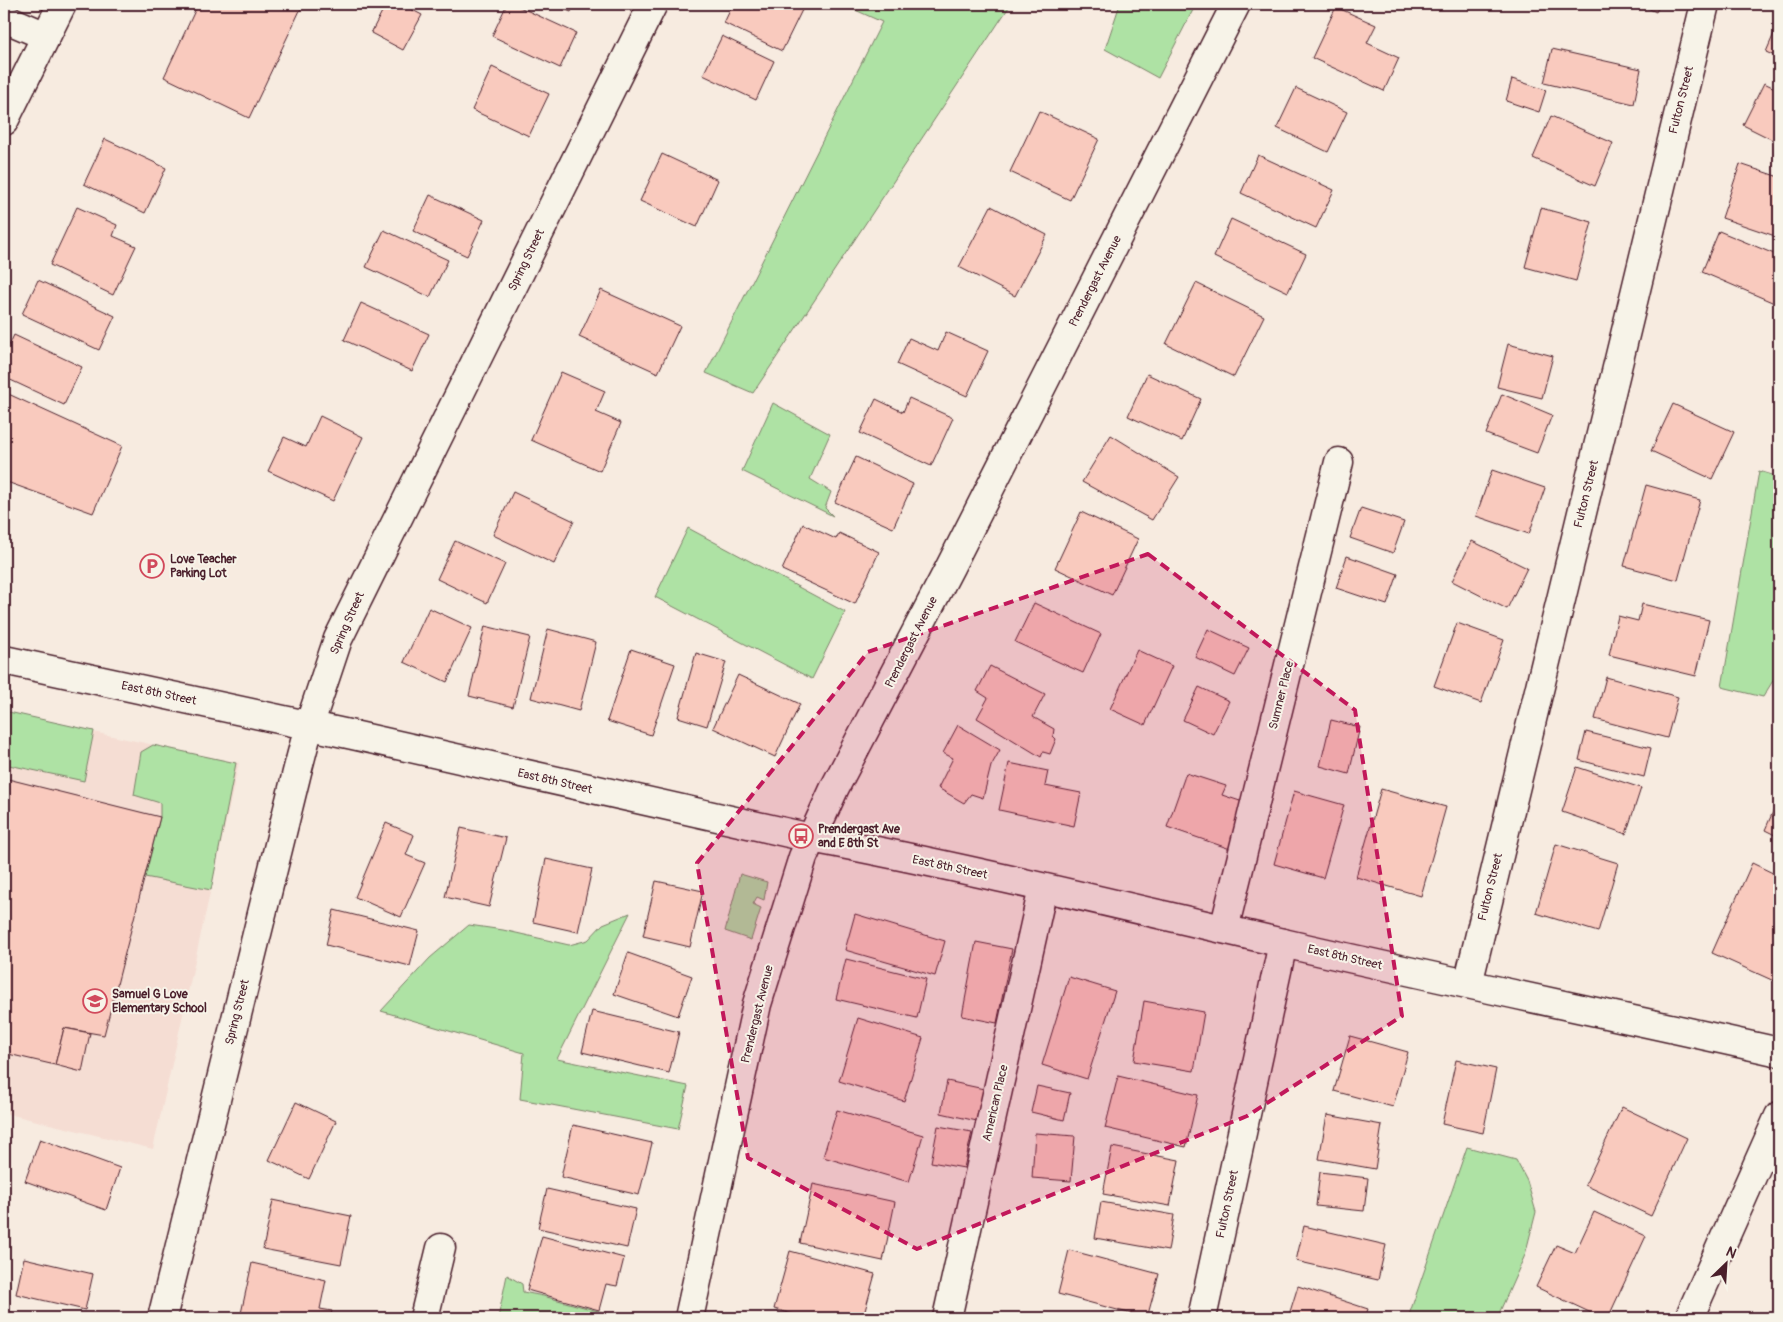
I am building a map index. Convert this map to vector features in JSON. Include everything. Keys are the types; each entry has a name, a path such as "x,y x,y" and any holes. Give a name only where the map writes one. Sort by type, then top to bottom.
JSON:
{"main road":[{"path":"4,121 62,4"},
{"name":"Spring Street","path":"162,1318 309,726 339,637 653,4"},
{"name":"Prendergast Avenue","path":"689,1318 757,1004 793,884 811,838 1236,4"},
{"name":"Fulton Street","path":"1468,984 1705,4"},
{"path":"4,18 46,36"},
{"name":"Sumner Place","path":"1224,929 1339,462"},
{"name":"East 8th Street","path":"4,660 1779,1052"},
{"name":"American Place","path":"947,1318 1043,888"},
{"name":"Fulton Street","path":"1202,1318 1283,943"},
{"path":"1689,1318 1779,1116"},
{"path":"424,1318 441,1248"}],"highlighted area":[{"path":"1148,554 1355,710 1402,1016 1247,1116 917,1249 748,1158 697,863 868,652"}],"shaded area":[{"name":"Samuel G Love Elementary School","path":"4,713 239,763 153,1149 4,1113"}],"green space":[{"path":"842,4 1011,4 753,393 706,373 882,22"},
{"path":"1120,4 1182,4 1194,8 1158,78 1105,49"},
{"path":"773,403 830,434 810,479 831,492 825,508 833,516 742,471"},
{"path":"1759,471 1779,477 1779,671 1763,697 1722,687"},
{"path":"688,528 845,612 812,679 655,597"},
{"path":"4,711 94,731 84,781 4,764"},
{"path":"153,745 236,763 211,890 145,877 160,817 160,803 134,795 141,752"},
{"path":"740,874 767,882 764,900 757,897 753,904 761,908 751,940 725,931"},
{"path":"630,913 557,1059 688,1086 678,1129 520,1099 524,1053 381,1011 430,958 469,925 503,930 569,945 588,940 603,924"},
{"path":"1467,1147 1516,1160 1527,1181 1536,1212 1525,1255 1497,1318 1408,1318"},
{"path":"507,1275 522,1284 523,1292 624,1318 498,1318"}],"building":[{"path":"198,4 303,4 249,118 164,77"},
{"path":"386,4 401,4 422,15 403,50 371,33"},
{"path":"507,4 513,4 576,33 560,68 492,36"},
{"path":"552,4 574,4 571,12"},
{"path":"733,4 788,4 802,10 782,51 724,23"},
{"path":"1639,4 1660,4 1656,12"},
{"path":"1336,7 1376,25 1367,43 1399,58 1384,91 1312,58"},
{"path":"1779,22 1779,58 1766,52"},
{"path":"722,36 774,61 756,100 703,75"},
{"path":"1552,49 1641,69 1634,104 1544,83"},
{"path":"492,67 549,94 529,136 472,110"},
{"path":"1512,79 1546,90 1539,112 1506,101"},
{"path":"1764,83 1779,90 1779,143 1743,125"},
{"path":"1296,88 1347,112 1328,152 1277,128"},
{"path":"1039,111 1099,139 1070,200 1010,172"},
{"path":"1551,116 1613,143 1595,186 1533,158"},
{"path":"105,139 166,168 145,213 84,184"},
{"path":"662,154 718,180 697,227 640,201"},
{"path":"1258,155 1334,190 1316,228 1241,193"},
{"path":"1740,164 1779,177 1778,237 1722,218"},
{"path":"430,195 484,220 467,256 413,231"},
{"path":"991,206 1047,235 1015,296 959,267"},
{"path":"77,207 117,225 113,236 136,246 113,295 50,265"},
{"path":"1541,208 1592,222 1576,281 1525,267"},
{"path":"1231,219 1306,254 1288,292 1214,257"},
{"path":"384,230 448,260 430,297 366,267"},
{"path":"1719,231 1779,256 1779,305 1702,272"},
{"path":"38,280 115,316 99,350 22,314"},
{"path":"1196,283 1264,316 1234,377 1166,344"},
{"path":"601,290 680,326 658,373 579,337"},
{"path":"361,303 429,334 412,371 344,340"},
{"path":"946,332 988,351 967,396 897,364 909,338 938,351"},
{"path":"14,335 82,367 64,405 4,377 4,356"},
{"path":"1508,344 1553,356 1542,398 1497,387"},
{"path":"561,372 605,391 596,412 621,423 600,471 531,440"},
{"path":"1147,374 1201,399 1182,441 1128,416"},
{"path":"4,392 122,446 93,513 4,481"},
{"path":"1502,394 1552,415 1537,453 1486,434"},
{"path":"909,398 953,418 931,466 860,433 876,399 903,412"},
{"path":"1673,404 1734,432 1712,479 1651,451"},
{"path":"320,416 363,437 333,501 268,471 284,437 306,447"},
{"path":"1111,435 1179,477 1152,520 1082,482"},
{"path":"856,457 913,484 893,528 835,502"},
{"path":"1492,470 1545,488 1529,534 1476,516"},
{"path":"1646,485 1700,500 1678,580 1624,566"},
{"path":"513,492 574,521 554,564 493,535"},
{"path":"1361,508 1404,522 1393,553 1350,538"},
{"path":"1081,512 1138,539 1112,595 1055,568"},
{"path":"803,524 836,539 839,533 879,552 855,604 782,570"},
{"path":"455,541 505,564 487,603 437,579"},
{"path":"1472,541 1527,568 1507,609 1452,581"},
{"path":"1347,556 1398,574 1387,605 1336,588"},
{"path":"1034,603 1101,634 1083,673 1015,642"},
{"path":"1642,604 1709,620 1696,676 1609,655 1618,616 1638,621"},
{"path":"429,608 472,628 447,682 404,662"},
{"path":"1457,623 1504,640 1481,703 1434,686"},
{"path":"485,626 530,637 513,707 469,696"},
{"path":"548,629 596,642 579,711 531,698"},
{"path":"1208,629 1249,648 1235,676 1195,657"},
{"path":"631,649 675,664 651,735 607,721"},
{"path":"1137,650 1172,666 1145,725 1110,709"},
{"path":"696,653 726,662 707,726 678,717"},
{"path":"990,666 1045,694 1033,717 1054,729 1053,736 1056,739 1050,754 1043,752 1041,757 977,718 988,698 977,691"},
{"path":"738,675 800,704 775,757 713,728"},
{"path":"1606,677 1678,697 1667,738 1595,719"},
{"path":"1199,687 1229,701 1213,734 1183,720"},
{"path":"1331,720 1360,727 1349,774 1320,766"},
{"path":"958,725 1000,750 991,766 983,798 971,794 964,803 938,788 953,758 943,753"},
{"path":"1586,732 1651,748 1644,777 1579,760"},
{"path":"1009,763 1048,771 1045,786 1081,793 1074,826 999,810"},
{"path":"1577,767 1641,788 1626,834 1562,812"},
{"path":"1186,773 1226,786 1222,795 1252,805 1236,851 1167,827"},
{"path":"4,778 160,817 104,1035 64,1028 55,1065 4,1053"},
{"path":"1381,789 1446,807 1421,896 1356,877"},
{"path":"1294,791 1344,805 1323,878 1274,864"},
{"path":"1779,798 1779,837 1765,830"},
{"path":"386,823 414,835 406,855 425,863 401,917 355,897"},
{"path":"461,828 506,838 489,907 445,897"},
{"path":"1556,844 1618,863 1598,932 1536,913"},
{"path":"546,859 592,869 578,932 533,922"},
{"path":"1752,863 1779,876 1779,970 1774,981 1712,953"},
{"path":"656,881 703,891 690,947 643,936"},
{"path":"334,910 419,931 410,966 326,945"},
{"path":"855,914 945,941 935,976 845,950"},
{"path":"976,942 1012,949 997,1023 962,1016"},
{"path":"628,953 692,976 678,1016 614,994"},
{"path":"846,959 926,979 917,1018 836,999"},
{"path":"1069,977 1115,991 1087,1079 1042,1065"},
{"path":"1144,1001 1204,1012 1194,1071 1134,1061"},
{"path":"592,1011 679,1032 669,1073 582,1052"},
{"path":"858,1018 923,1038 904,1101 839,1081"},
{"path":"64,1028 90,1033 82,1072 55,1065"},
{"path":"1350,1036 1408,1052 1393,1107 1334,1091"},
{"path":"1456,1060 1496,1069 1483,1133 1442,1124"},
{"path":"1118,1076 1198,1095 1186,1147 1105,1128"},
{"path":"947,1081 984,1089 977,1121 941,1113"},
{"path":"1037,1086 1070,1093 1064,1120 1031,1112"},
{"path":"296,1102 336,1121 309,1179 269,1160"},
{"path":"1622,1107 1687,1138 1651,1216 1585,1185"},
{"path":"837,1110 923,1135 909,1182 823,1157"},
{"path":"1327,1115 1382,1125 1375,1169 1319,1159"},
{"path":"573,1125 652,1143 639,1195 561,1177"},
{"path":"938,1126 972,1132 964,1168 931,1162"},
{"path":"1035,1133 1075,1136 1071,1181 1032,1178"},
{"path":"40,1139 120,1168 106,1210 25,1181"},
{"path":"1112,1147 1179,1160 1170,1206 1103,1194"},
{"path":"1320,1172 1368,1178 1364,1211 1316,1206"},
{"path":"813,1184 895,1202 883,1261 800,1243"},
{"path":"547,1189 636,1209 627,1248 538,1228"},
{"path":"273,1200 351,1216 341,1264 263,1249"},
{"path":"1101,1202 1174,1215 1168,1251 1095,1238"},
{"path":"1594,1212 1646,1236 1608,1318 1602,1318 1536,1287 1556,1245 1575,1253"},
{"path":"1304,1226 1386,1245 1378,1280 1296,1261"},
{"path":"542,1236 624,1258 617,1286 606,1284 599,1310 527,1290"},
{"path":"1069,1250 1159,1274 1147,1318 1058,1294"},
{"path":"790,1251 875,1274 863,1318 807,1318 774,1309"},
{"path":"24,1258 93,1274 85,1310 16,1294"},
{"path":"252,1263 326,1280 320,1309 332,1311 330,1318 240,1318"},
{"path":"1298,1286 1368,1309 1365,1318 1288,1318"},
{"path":"11,1312 34,1318 9,1318"}],"place":[{"name":"Love Teacher Parking Lot","path":"152,566"},
{"name":"Prendergast Ave and E 8th St","path":"801,836"},
{"name":"Samuel G Love Elementary School","path":"95,1001"}]}
